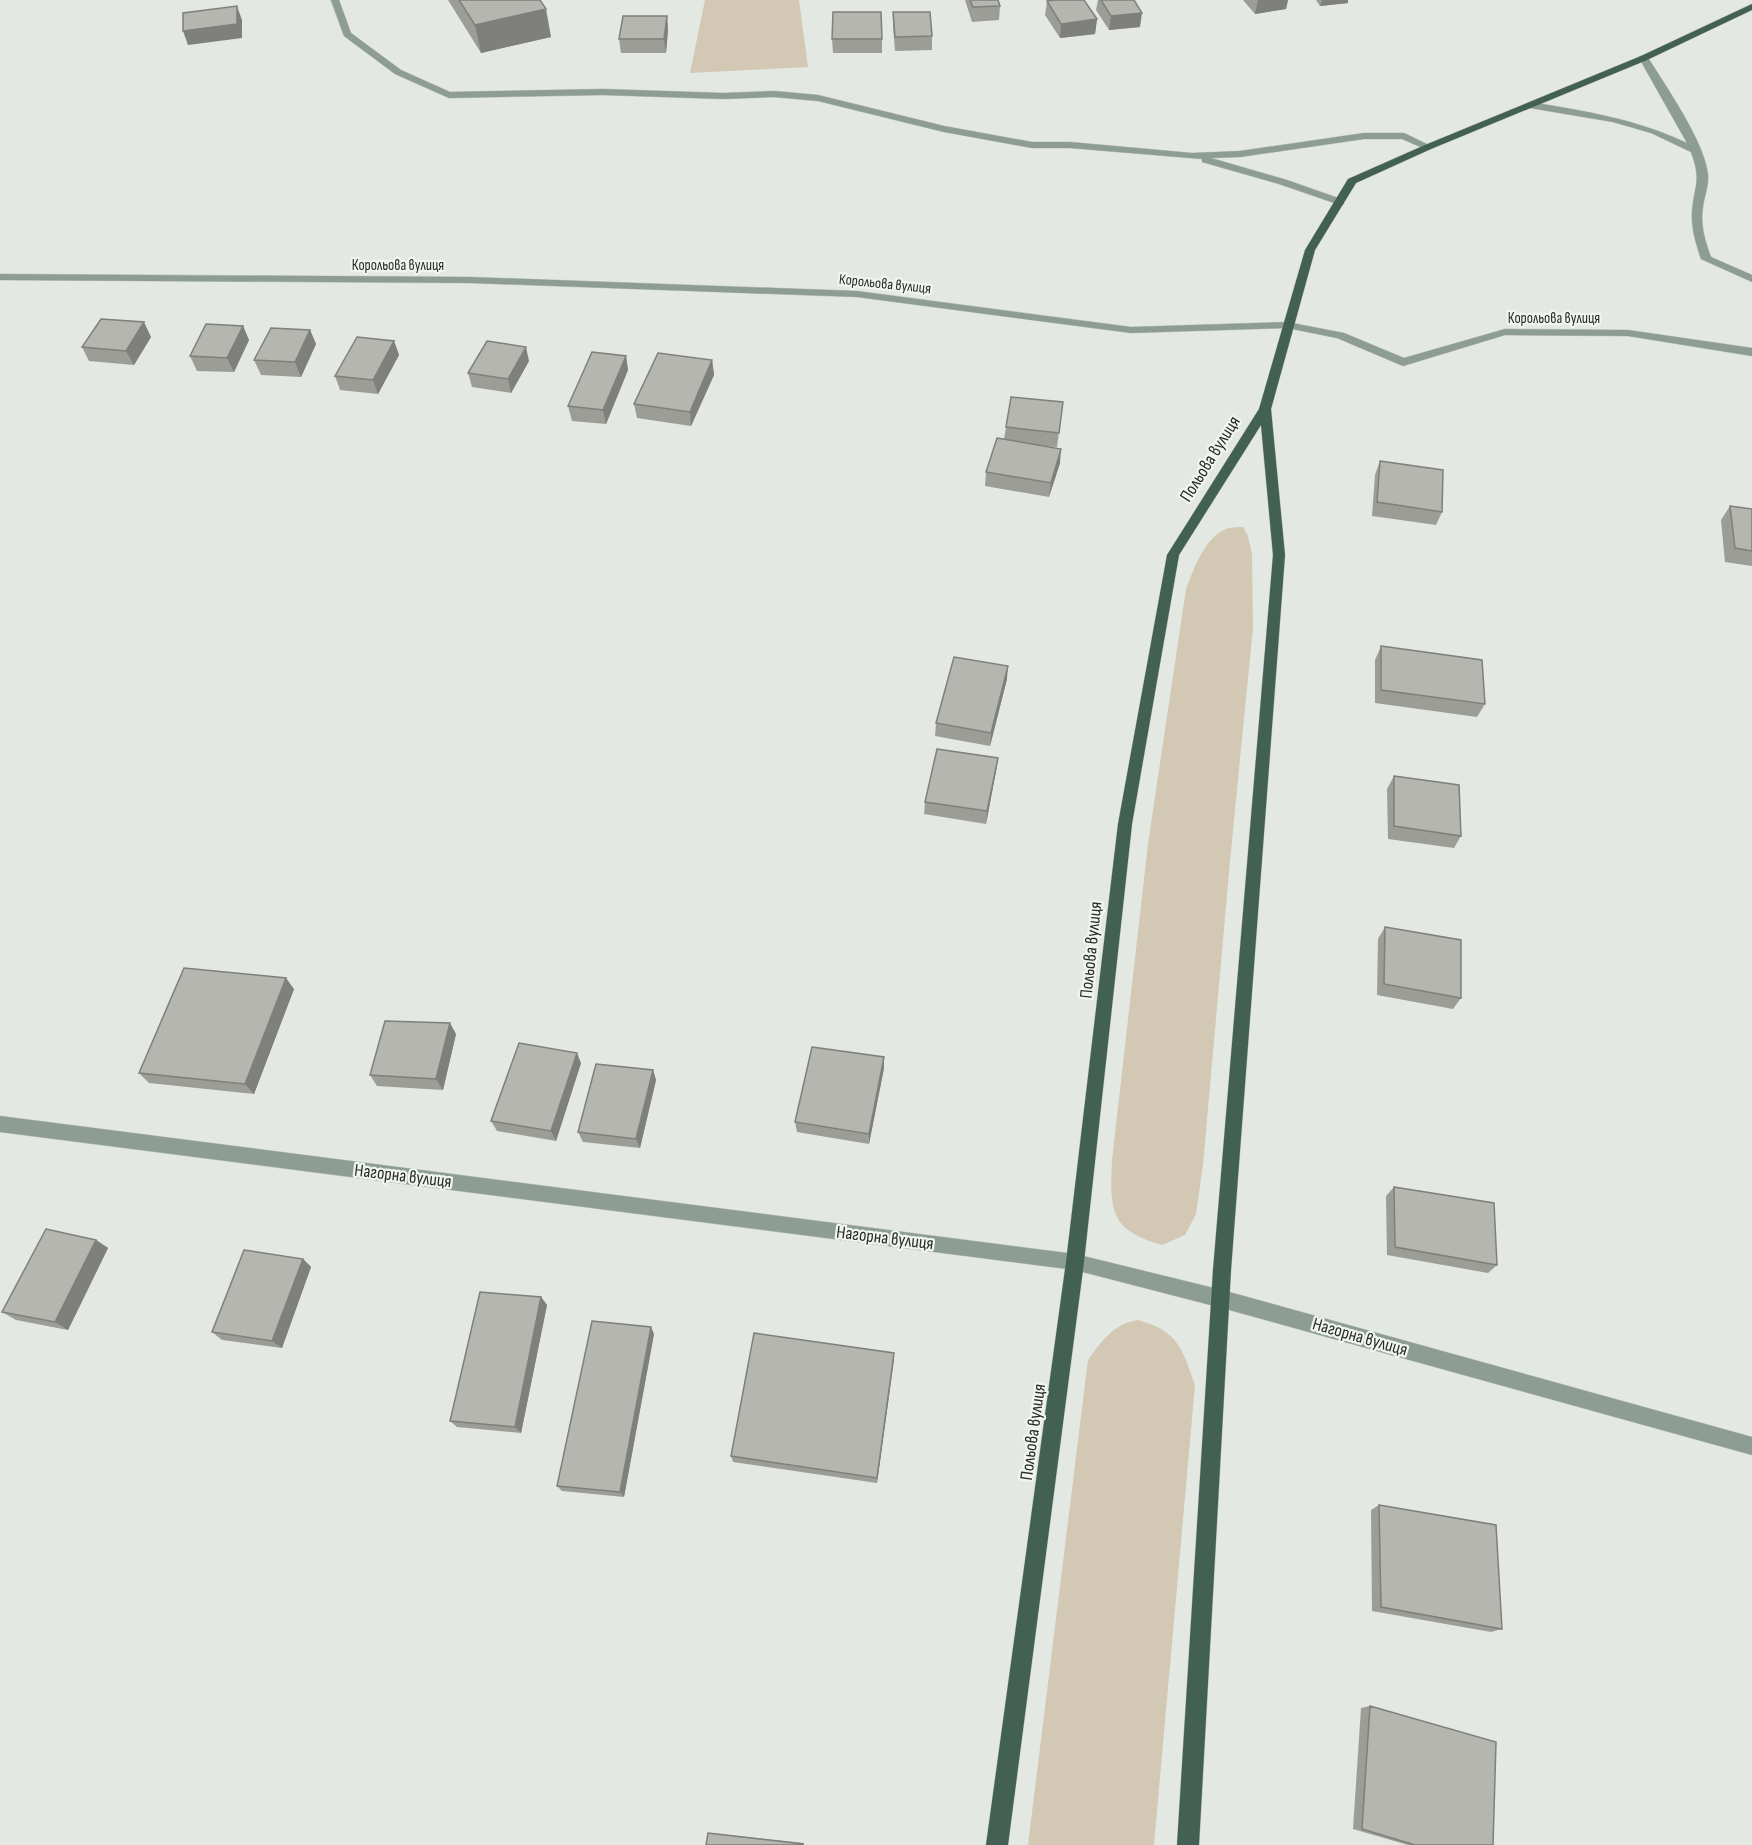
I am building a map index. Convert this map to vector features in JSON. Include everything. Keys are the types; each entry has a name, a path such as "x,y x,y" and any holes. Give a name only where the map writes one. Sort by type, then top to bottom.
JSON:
{"main road":[{"path":"1265,409 1310,250 1352,181 1428,147 1644,58 1752,7"},
{"name":"Польова вулиця","path":"997,1845 1075,1262 1125,824 1173,555 1265,409"},
{"name":"Польова вулиця","path":"1188,1845 1223,1258 1279,555 1265,409"}],"street":[{"path":"335,0 347,34 398,72 449,95 603,92 723,96 774,94 818,98 944,129 1032,145 1070,145 1192,156 1240,154 1364,136 1404,136 1428,147"},
{"path":"1644,58 1682,124 1702,170 1704,189 1698,206 1697,234 1706,259 1752,279"},
{"path":"1530,105 1614,119 1654,131 1694,150"},
{"path":"1192,156 1283,182 1340,202"},
{"name":"Корольова вулиця","path":"0,277 470,280 857,294 1131,330 1287,325 1340,335 1403,362 1504,332 1628,333 1752,352"},
{"name":"Нагорна вулиця","path":"0,1124 1075,1262 1222,1299 1752,1446"}],"shaded area":[{"path":"705,0 799,0 808,67 690,73"},
{"path":"1243,527 1248,536 1252,555 1253,627 1203,1165 1196,1214 1185,1235 1162,1245 1132,1232 1122,1225 1116,1216 1112,1192 1112,1160 1148,844 1186,589 1201,554 1213,538 1229,528"},
{"path":"1138,1320 1162,1330 1177,1343 1195,1385 1154,1845 1028,1845 1088,1360 1103,1340 1115,1329"}],"building":[{"path":"459,0 540,0 546,9 475,25"},
{"path":"970,0 998,0 1000,6 973,7"},
{"path":"1084,0 1097,19 1061,24 1047,1"},
{"path":"1101,0 1134,0 1142,13 1111,16"},
{"path":"237,6 237,24 183,31 183,13"},
{"path":"833,12 881,12 882,39 832,39"},
{"path":"893,12 930,12 932,36 895,37"},
{"path":"623,16 667,16 664,39 619,39"},
{"path":"101,319 144,322 126,351 82,347"},
{"path":"206,324 243,326 227,358 190,356"},
{"path":"271,328 310,330 295,362 254,360"},
{"path":"357,337 394,341 373,380 335,376"},
{"path":"487,341 526,347 508,379 468,373"},
{"path":"592,352 626,356 603,410 568,406"},
{"path":"658,353 712,360 690,412 634,404"},
{"path":"1011,397 1063,402 1059,433 1006,427"},
{"path":"997,438 1061,449 1051,483 986,472"},
{"path":"1380,461 1443,470 1442,512 1377,502"},
{"path":"1730,506 1752,509 1752,551 1735,548"},
{"path":"1381,646 1482,660 1485,704 1381,690"},
{"path":"954,657 1008,666 991,733 936,723"},
{"path":"937,749 998,758 987,811 925,802"},
{"path":"1394,776 1459,785 1461,836 1394,826"},
{"path":"1385,927 1461,940 1461,998 1384,984"},
{"path":"184,968 286,978 245,1084 139,1073"},
{"path":"385,1021 450,1023 436,1079 370,1075"},
{"path":"519,1043 577,1053 551,1131 491,1121"},
{"path":"812,1047 884,1057 869,1134 795,1122"},
{"path":"596,1064 653,1070 636,1139 578,1132"},
{"path":"1394,1187 1494,1203 1497,1265 1395,1247"},
{"path":"46,1229 96,1240 55,1322 2,1312"},
{"path":"244,1250 303,1259 272,1341 212,1332"},
{"path":"480,1292 541,1297 515,1427 450,1421"},
{"path":"592,1321 651,1327 620,1492 557,1486"},
{"path":"754,1333 894,1353 877,1478 731,1456"},
{"path":"1379,1505 1496,1525 1502,1629 1381,1607"},
{"path":"1370,1706 1496,1742 1493,1845 1415,1845 1362,1829"},
{"path":"708,1833 803,1844 803,1845 706,1845"}]}
